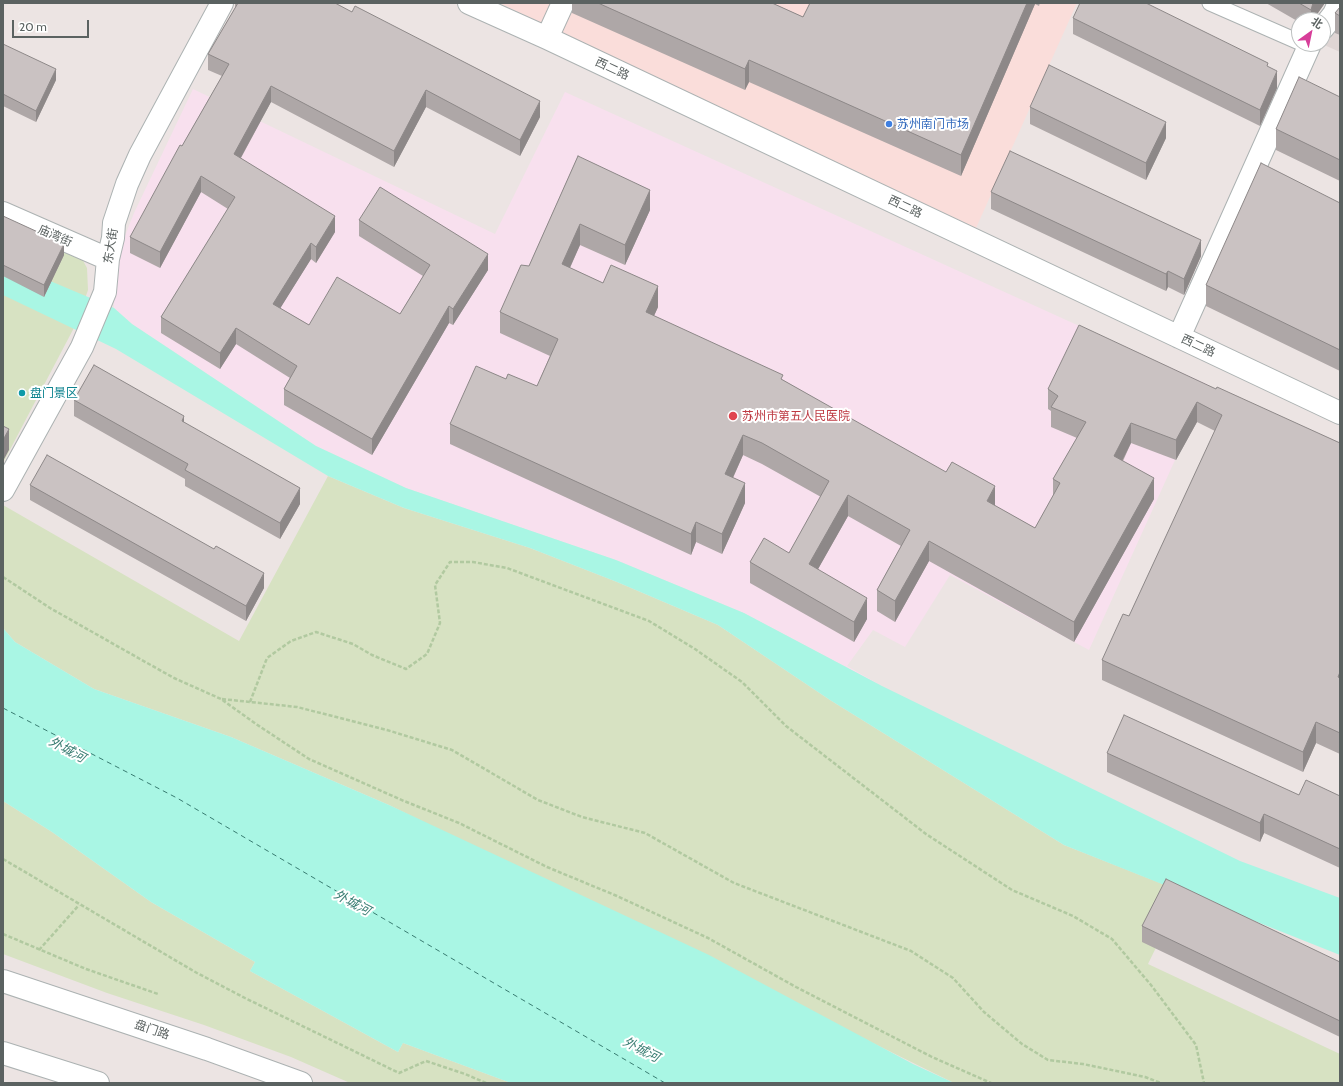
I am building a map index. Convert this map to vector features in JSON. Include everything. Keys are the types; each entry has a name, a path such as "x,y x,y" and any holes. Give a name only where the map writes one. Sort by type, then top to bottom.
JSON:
{"street":[{"name":"东大街","path":"3,490 82,347 106,292 108,259 117,212 134,169 222,3"},
{"name":"西二路","path":"469,3 547,38 1340,413"},
{"path":"547,38 563,3"},
{"path":"1331,18 1339,3"},
{"path":"1180,337 1302,52"},
{"name":"庙湾街","path":"3,213 108,259"},
{"name":"盘门路","path":"3,981 192,1044 300,1083"},
{"path":"3,1053 98,1083"}],"lane":[{"path":"1210,3 1291,38"}],"path":[{"path":"250,702 267,658 291,641 316,632 353,644 372,655 406,669 427,654 440,622 435,586 450,562 473,562 507,568 649,621 695,649 742,682 786,726 926,834 1012,890 1073,916 1112,939 1151,985 1196,1045 1204,1083"},
{"path":"3,577 50,608 140,659 174,678 221,699 309,759 397,798 459,823 547,867 617,896 701,934 796,987 932,1057 991,1083"},
{"path":"221,699 297,707 387,730 452,750 538,800 582,817 645,833 734,884 911,951 954,978 984,1012 1022,1044 1048,1060 1083,1064 1145,1077 1161,1083"},
{"path":"3,859 79,905 238,995 399,1073 426,1061 465,1074 486,1083"},
{"path":"39,950 79,905"},
{"path":"3,934 86,969 158,994"}],"shaded area":[{"name":"苏州南门市场","path":"499,3 1077,3 976,228"},
{"path":"1340,3 1340,52 1331,48 1331,17"},
{"name":"苏州市第五人民医院","path":"193,89 495,234 565,92 1209,385 1089,650 950,575 905,647 873,630 847,666 882,686 744,613 616,560 406,488 316,446 132,324 114,308 113,266 134,213"},
{"name":"盘门景区","path":"3,216 80,255 87,268 88,290 77,322 3,463"},
{"path":"328,476 404,508 530,548 617,582 718,625 830,700 1064,845 1183,892 1148,964 1340,1054 1340,1083 954,1083 389,805 231,737 94,689 15,642 3,628 3,505 239,641"},
{"path":"3,801 52,832 151,902 255,962 250,971 398,1052 403,1043 511,1083 350,1083 291,1057 204,1025 107,993 3,954"}],"water":[{"path":"3,261 114,308 132,324 316,446 406,488 616,560 744,613 882,686 1240,861 1340,898 1340,955 1064,845 830,700 718,625 617,582 530,548 404,508 328,476 116,349 3,295"},
{"name":"外城河","path":"3,628 15,642 94,689 231,737 389,805 709,955 913,1064 954,1083 511,1083 403,1043 398,1052 250,971 255,962 151,902 52,832 3,801"}],"building":[{"path":"238,3 335,3 352,12 355,6 540,101 520,140 426,90 394,151 271,86 234,154 335,216 316,247 311,243 273,304 309,325 337,277 400,314 430,265 359,220 380,187 488,254 453,309 449,306 372,439 284,389 297,366 236,328 220,353 161,317 235,197 201,176 160,252 130,237 180,145 182,146 229,64 208,54"},
{"path":"598,3 772,3 803,17 810,3 1027,3 961,155 749,60 745,69"},
{"path":"1080,3 1146,3 1268,63 1267,66 1277,71 1260,110 1073,18"},
{"path":"1299,3 1313,3 1311,10"},
{"path":"1340,7 1340,16 1335,13"},
{"path":"3,44 56,69 36,111 3,94"},
{"path":"1049,65 1166,122 1146,163 1030,107"},
{"path":"1299,77 1340,97 1340,160 1276,129"},
{"path":"1010,151 1201,240 1184,279 1168,271 1166,274 991,192"},
{"path":"578,156 650,190 625,245 580,224 562,264 603,283 611,265 658,286 646,312 783,375 781,379 946,472 952,462 995,486 987,501 1035,528 1060,483 1053,479 1086,422 1051,407 1058,396 1048,389 1079,325 1216,389 1217,387 1340,443 1340,672 1338,677 1340,678 1340,733 1316,722 1303,752 1102,660 1123,614 1129,616 1222,415 1197,402 1176,440 1131,423 1114,456 1154,478 1074,622 929,541 895,601 877,590 910,530 848,495 809,564 867,598 854,622 750,562 764,538 789,553 829,481 762,443 743,435 725,474 745,483 722,534 696,522 691,534 450,424 476,366 506,379 508,374 537,386 558,339 500,312 521,265 529,266"},
{"path":"1261,163 1340,203 1340,350 1206,285"},
{"path":"3,216 64,244 44,285 3,265"},
{"path":"94,365 184,416 182,421 300,488 280,523 185,470 188,464 74,400"},
{"path":"3,426 9,429 3,440"},
{"path":"47,455 214,549 216,546 264,573 246,606 30,485"},
{"path":"1124,715 1299,795 1306,780 1340,796 1340,849 1264,814 1260,823 1107,753"},
{"path":"1166,879 1340,962 1340,1021 1142,926"}],"ferry route":[{"path":"3,708 177,798 665,1083"}],"place":[{"name":"苏州南门市场","path":"889,124"},
{"name":"盘门景区","path":"22,393"},
{"name":"苏州市第五人民医院","path":"733,416"}]}
